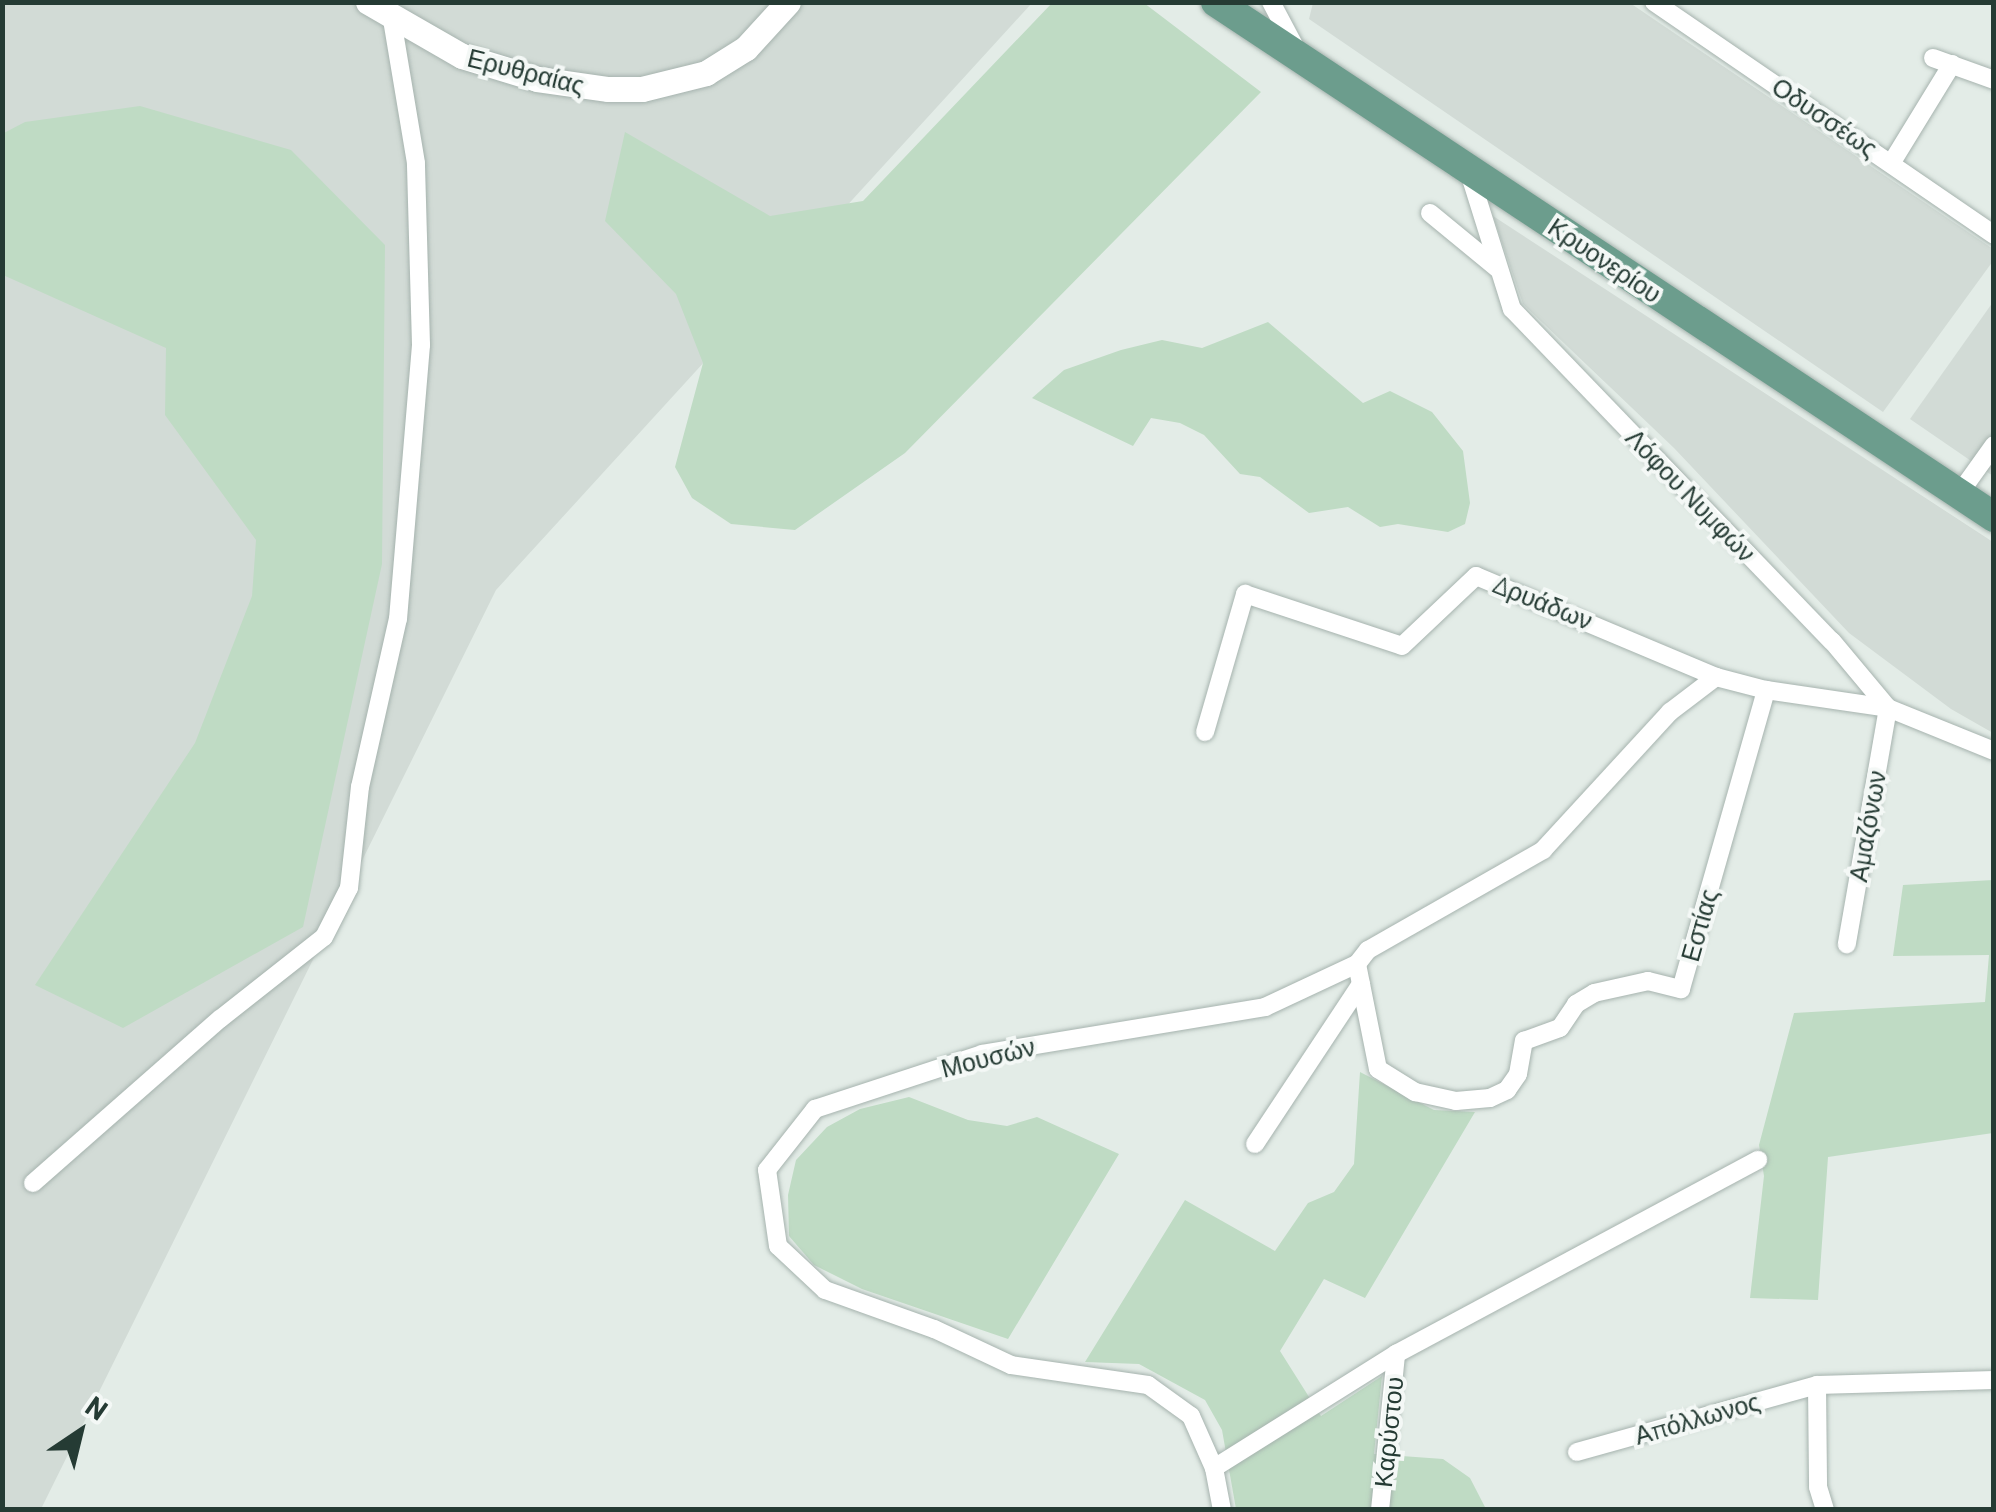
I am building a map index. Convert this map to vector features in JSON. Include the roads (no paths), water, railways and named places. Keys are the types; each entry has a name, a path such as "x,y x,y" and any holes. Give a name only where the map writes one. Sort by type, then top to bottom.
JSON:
{"main road":[{"name":"Ερυθραίας","path":"368,2 462,56 537,79 576,86 642,88 678,82 725,63 788,2"},
{"name":"Κρυονερίου","path":"1216,2 1992,514"}],"street":[{"path":"1271,2 1301,58"},
{"name":"Οδυσσέως","path":"1654,2 1994,235"},
{"path":"33,1183 220,1019 324,938 348,888 360,787 398,620 421,344 416,163 392,19"},
{"path":"1933,58 1994,80"},
{"path":"1892,162 1952,64"},
{"name":"Λόφου Νυμφών","path":"1468,169 1512,309 1832,641 1888,708 1994,751"},
{"path":"1430,213 1497,269"},
{"path":"1959,494 1994,445"},
{"name":"Δρυάδων","path":"1205,732 1245,594 1402,646 1476,576 1716,677 1766,690 1888,708"},
{"name":"Μουσών","path":"1222,1510 1214,1468 1191,1416 1148,1385 1011,1366 934,1329 825,1290 778,1246 767,1170 816,1109 982,1054 1264,1007 1358,964 1368,950 1544,850 1670,712 1716,677"},
{"name":"Εστίας","path":"1361,984 1378,1069 1416,1092 1456,1101 1490,1098 1507,1090 1518,1074 1524,1041 1560,1028 1576,1004 1594,993 1648,981 1681,989 1766,690"},
{"name":"Αμαζόνων","path":"1847,944 1888,708"},
{"path":"1255,1144 1361,984 1358,964"},
{"path":"1214,1468 1396,1354 1758,1160"},
{"name":"Καρύστου","path":"1380,1510 1396,1354"},
{"name":"Απόλλωνος","path":"1577,1452 1817,1385 1994,1380"},
{"path":"1817,1385 1818,1487 1825,1510"}]}
